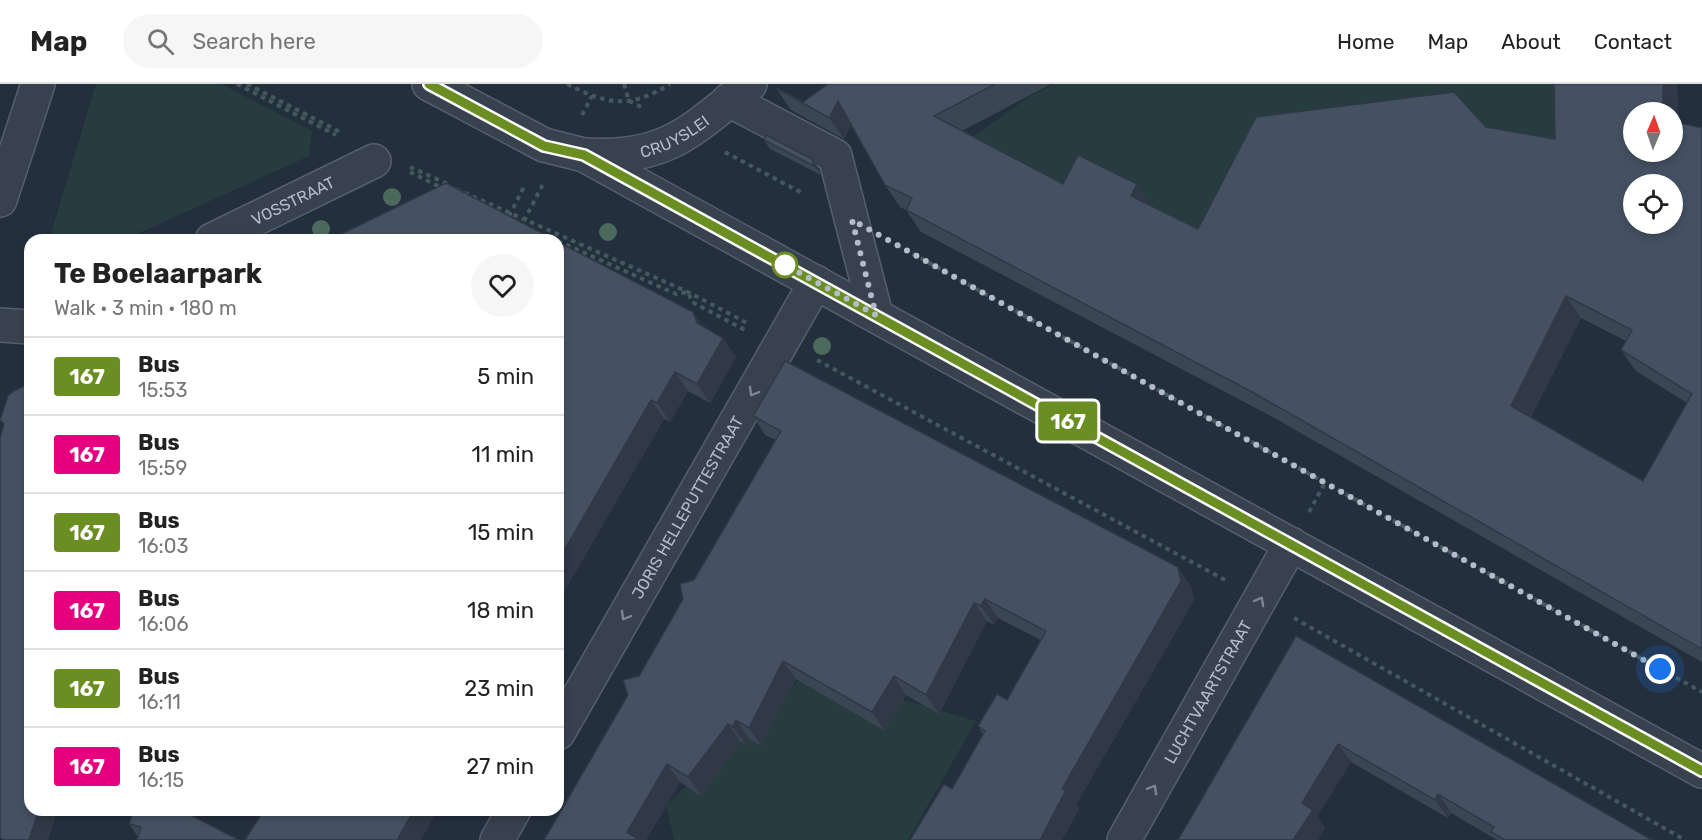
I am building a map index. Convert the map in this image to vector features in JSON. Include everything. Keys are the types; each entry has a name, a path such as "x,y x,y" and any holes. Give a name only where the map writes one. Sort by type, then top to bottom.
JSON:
{"street":[{"path":"0,200 38,84"},
{"path":"429,84 544,146 584,155 1702,771"},
{"path":"739,92 835,156 876,315"},
{"name":"CRUYSLEI","path":"584,155 609,156 654,150 688,134 739,92"},
{"name":"VOSSTRAAT","path":"224,234 374,161"},
{"name":"JORIS HELLEPUTTESTRAAT","path":"564,723 816,282"},
{"path":"0,326 24,327"},
{"name":"LUCHTVAARTSTRAAT","path":"1125,840 1291,544"},
{"path":"496,840 510,816"}],"path":[{"path":"237,84 348,138 248,84"},
{"path":"567,84 605,101 629,101 649,97 670,84"},
{"path":"624,84 629,101 852,220 1702,692"},
{"path":"409,166 542,234"},
{"path":"405,170 509,217 554,234"},
{"path":"509,217 525,185"},
{"path":"564,238 688,292 781,345"},
{"path":"564,245 676,294 688,292"},
{"path":"688,292 692,302 781,345"}],"green space":[{"path":"96,84 221,84 312,131 309,156 137,234 51,234"},
{"path":"1053,84 1569,84 1570,140 1507,133 1372,126 1361,103 1329,109 1213,251 1072,190 971,138 1026,99"},
{"path":"808,672 976,721 908,840 674,840 666,805"}],"building":[{"path":"828,84 995,84 934,116 1063,184 1078,155 1137,184 1131,196 1198,229 1256,117 1454,92 1486,127 1555,139 1554,84 1663,84 1663,102 1623,102 1623,162 1683,162 1683,124 1702,128 1702,649 1254,393 906,210 912,198 885,185 838,101 829,118 776,88 803,102","holes":["1566,296 1632,330 1621,350 1692,394 1643,481 1511,406"]},
{"path":"766,135 812,159 814,166 764,140"},
{"path":"446,183 544,234 341,234"},
{"path":"564,245 693,312 697,323 723,338 697,384 675,372 657,403 651,400 564,551"},
{"path":"785,361 1178,567 1181,581 1062,789 1066,790 1040,840 910,840 944,784 952,789 985,731 978,726 997,694 1007,700 1046,631 985,599 981,606 974,603 926,695 894,676 872,712 783,661 749,728 736,720 733,727 728,724 688,777 667,764 627,832 639,840 544,840 558,816 564,816 564,805 628,695 623,680 639,676 683,599 680,584 694,580 781,431 753,416"},
{"path":"24,386 24,816 37,816 29,840 0,838 0,438 4,424 0,420 8,396"},
{"path":"1296,636 1652,840 1505,840 1491,832 1494,827 1438,794 1435,800 1338,744 1302,803 1313,810 1293,840 1178,840"},
{"path":"132,816 193,816 239,840 137,840 141,827 129,824"},
{"path":"260,816 411,816 397,840 245,840"}],"bus line":[{"name":"167","path":"429,84 544,146 584,155 1702,771"}],"route":[{"path":"785,265 778,261 876,315 852,220 1326,481 1660,669"}]}
